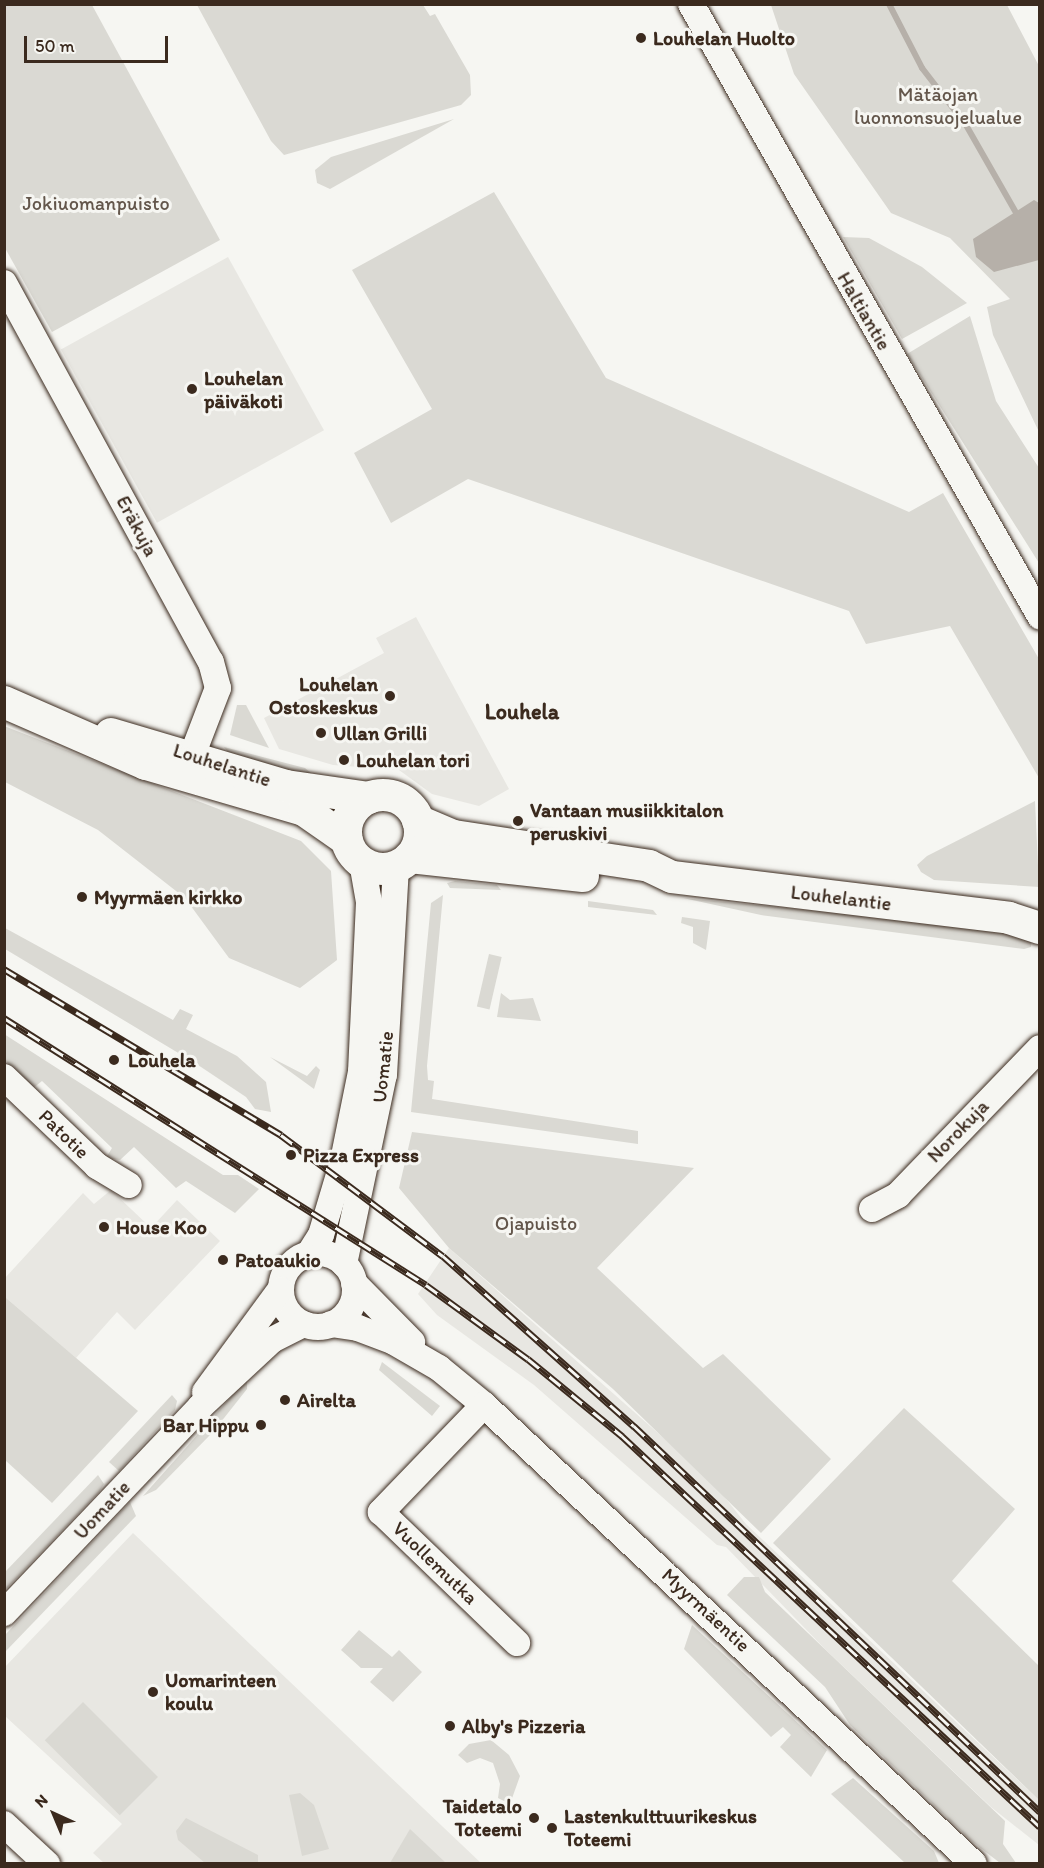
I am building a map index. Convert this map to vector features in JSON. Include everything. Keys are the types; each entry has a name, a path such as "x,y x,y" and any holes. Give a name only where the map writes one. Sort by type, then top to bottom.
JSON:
{"main road":[{"name":"Louhelantie","path":"4,702 74,729 189,766 304,810 355,851"},
{"name":"Louhelantie","path":"189,766 286,786 369,798"},
{"path":"369,798 396,798 418,821 419,842 403,862 355,851 351,815 369,798"},
{"name":"Louhelantie","path":"418,821 454,836 650,866 672,877 1009,918 1040,928"},
{"name":"Louhelantie","path":"403,862 651,885 672,877"},
{"name":"Louhelantie","path":"1009,918 1040,908"}],"street":[{"name":"Haltiantie","path":"691,4 1040,616"},
{"name":"Eräkuja","path":"4,283 211,662 218,688 189,766"},
{"name":"Uomatie","path":"309,1254 321,1235 343,1161 361,1072 369,902 355,851"},
{"name":"Uomatie","path":"349,1273 384,1075 403,862"},
{"name":"Norokuja","path":"872,1209 897,1195 1040,1048"},
{"name":"Patotie","path":"4,1077 97,1166 129,1185"},
{"path":"309,1254 328,1254 349,1273 351,1307 331,1324 303,1324 286,1309 280,1290 288,1267 309,1254"},
{"name":"Myyrmäentie","path":"349,1273 433,1364 484,1405 974,1863"},
{"name":"Uomatie","path":"200,1407 236,1346 280,1290"},
{"name":"Uomatie","path":"4,1613 200,1407 272,1340 303,1324"},
{"name":"Myyrmäentie","path":"331,1324 372,1332 433,1364"},
{"name":"Vuollemutka","path":"484,1405 381,1512 517,1643"},
{"path":"4,1824 47,1863"}],"shaded area":[{"path":"1034,200 1039,203 1039,260 994,272 976,257 973,239"},
{"name":"Louhelan päiväkoti","path":"228,257 324,430 157,523 61,350"},
{"path":"416,617 509,789 479,806 432,794 399,770 333,765 279,749 264,718 384,653 376,638"},
{"path":"111,1190 151,1228 177,1200 220,1241 135,1330 117,1312 76,1358 5,1297 5,1278 83,1193 94,1204"},
{"path":"449,1248 711,1480 746,1524 1039,1800 1039,1845 991,1807 825,1649 726,1547 717,1545 534,1385 437,1315 418,1294"},
{"name":"Uomarinteen koulu","path":"133,1533 481,1863 104,1863 93,1853 122,1824 5,1716 4,1668"}],"green space":[{"name":"Jokiuomanpuisto","path":"4,5 92,5 220,240 52,332 5,248"},
{"path":"197,5 423,5 430,16 435,14 470,75 471,95 461,105 284,155 271,141"},
{"name":"Mätäojan luonnonsuojelualue","path":"771,5 1007,5 1039,66 1039,432 993,335 987,307 1010,299 950,238 891,213 794,74"},
{"path":"454,119 330,189 317,183 315,170 331,157"},
{"path":"494,192 606,378 909,512 943,493 1039,659 1039,778 950,626 866,644 849,611 468,479 391,523 354,453 432,409 352,270"},
{"path":"843,237 869,238 922,267 967,303 902,339"},
{"path":"970,316 996,401 1039,468 1039,563 907,354"},
{"path":"237,705 246,705 269,748 230,735"},
{"path":"4,726 301,841 331,871 337,960 300,988 229,958 185,898 98,830 5,782"},
{"path":"224,747 305,768 317,778 233,759"},
{"path":"1035,801 1039,887 934,880 921,872 917,865 927,856"},
{"path":"455,881 497,885 501,890 450,888 447,883"},
{"path":"443,895 427,1066 428,1080 434,1081 432,1099 638,1131 638,1144 411,1112 431,903"},
{"path":"683,898 1032,935 1031,947 1024,949 761,915"},
{"path":"588,901 653,910 657,915 588,907"},
{"path":"682,917 710,921 706,950 693,943 693,927 681,923"},
{"path":"5,928 173,1020 180,1009 193,1015 186,1029 237,1056 266,1082 271,1112 255,1109 246,1097 195,1063 5,949"},
{"path":"489,954 502,957 490,1010 477,1007"},
{"path":"501,993 510,1000 533,998 541,1021 497,1017"},
{"path":"4,1034 223,1175 238,1175 259,1189 235,1213 186,1181 176,1188 134,1147 120,1160 106,1158 112,1148 42,1081 32,1089 5,1060"},
{"path":"270,1057 307,1076 316,1066 320,1070 314,1089"},
{"name":"Ojapuisto","path":"412,1132 694,1168 597,1268 703,1368 723,1354 831,1459 761,1533 613,1389 449,1248 399,1188"},
{"path":"5,1297 138,1411 52,1503 5,1460"},
{"path":"382,1362 440,1406 432,1416 379,1370"},
{"path":"247,1379 247,1389 213,1432 156,1490 143,1496"},
{"path":"172,1395 177,1401 175,1410 119,1471 109,1462"},
{"path":"904,1408 1015,1509 952,1581 1039,1666 1039,1800 773,1543"},
{"path":"98,1475 104,1484 99,1492 5,1590 5,1572"},
{"path":"130,1502 136,1516 5,1652 5,1635"},
{"path":"744,1577 759,1577 765,1592 1005,1821 1003,1844 1016,1863 1000,1863 973,1842 850,1725 825,1687 727,1595"},
{"path":"692,1625 827,1750 811,1777 780,1747 791,1735 783,1727 771,1737 684,1649"},
{"path":"359,1630 392,1657 399,1650 422,1672 393,1702 370,1682 383,1668 361,1668 341,1650"},
{"path":"83,1702 158,1777 120,1815 45,1740"},
{"path":"491,1740 509,1755 520,1776 510,1804 498,1798 500,1784 493,1763 480,1758 467,1763 458,1755 469,1744"},
{"path":"853,1778 934,1851 939,1863 905,1863 831,1794"},
{"path":"300,1793 314,1805 329,1849 302,1856 289,1795"},
{"path":"186,1818 258,1855 258,1863 205,1863 178,1840 176,1831"},
{"path":"410,1829 446,1863 390,1863"}],"waterway":[{"path":"889,4 922,68 966,125 1018,216"}],"railway":[{"path":"4,969 281,1135 443,1256 634,1426 1040,1812"},
{"path":"4,1018 426,1285 528,1359 622,1436 1040,1827"}],"place":[{"name":"Louhelan Huolto","path":"641,38"},
{"name":"Louhelan päiväkoti","path":"192,389"},
{"name":"Louhelan Ostoskeskus","path":"390,696"},
{"name":"Ullan Grilli","path":"321,733"},
{"name":"Louhelan tori","path":"344,760"},
{"name":"Vantaan musiikkitalon peruskivi","path":"518,821"},
{"name":"Myyrmäen kirkko","path":"82,897"},
{"name":"Louhela","path":"114,1060"},
{"name":"Pizza Express","path":"291,1155"},
{"name":"House Koo","path":"104,1227"},
{"name":"Patoaukio","path":"223,1260"},
{"name":"Airelta","path":"285,1400"},
{"name":"Bar Hippu","path":"261,1425"},
{"name":"Uomarinteen koulu","path":"153,1692"},
{"name":"Alby's Pizzeria","path":"450,1726"},
{"name":"Taidetalo Toteemi","path":"534,1818"},
{"name":"Lastenkulttuurikeskus Toteemi","path":"552,1828"}],"district":[{"name":"Louhela","path":"522,712"}]}
